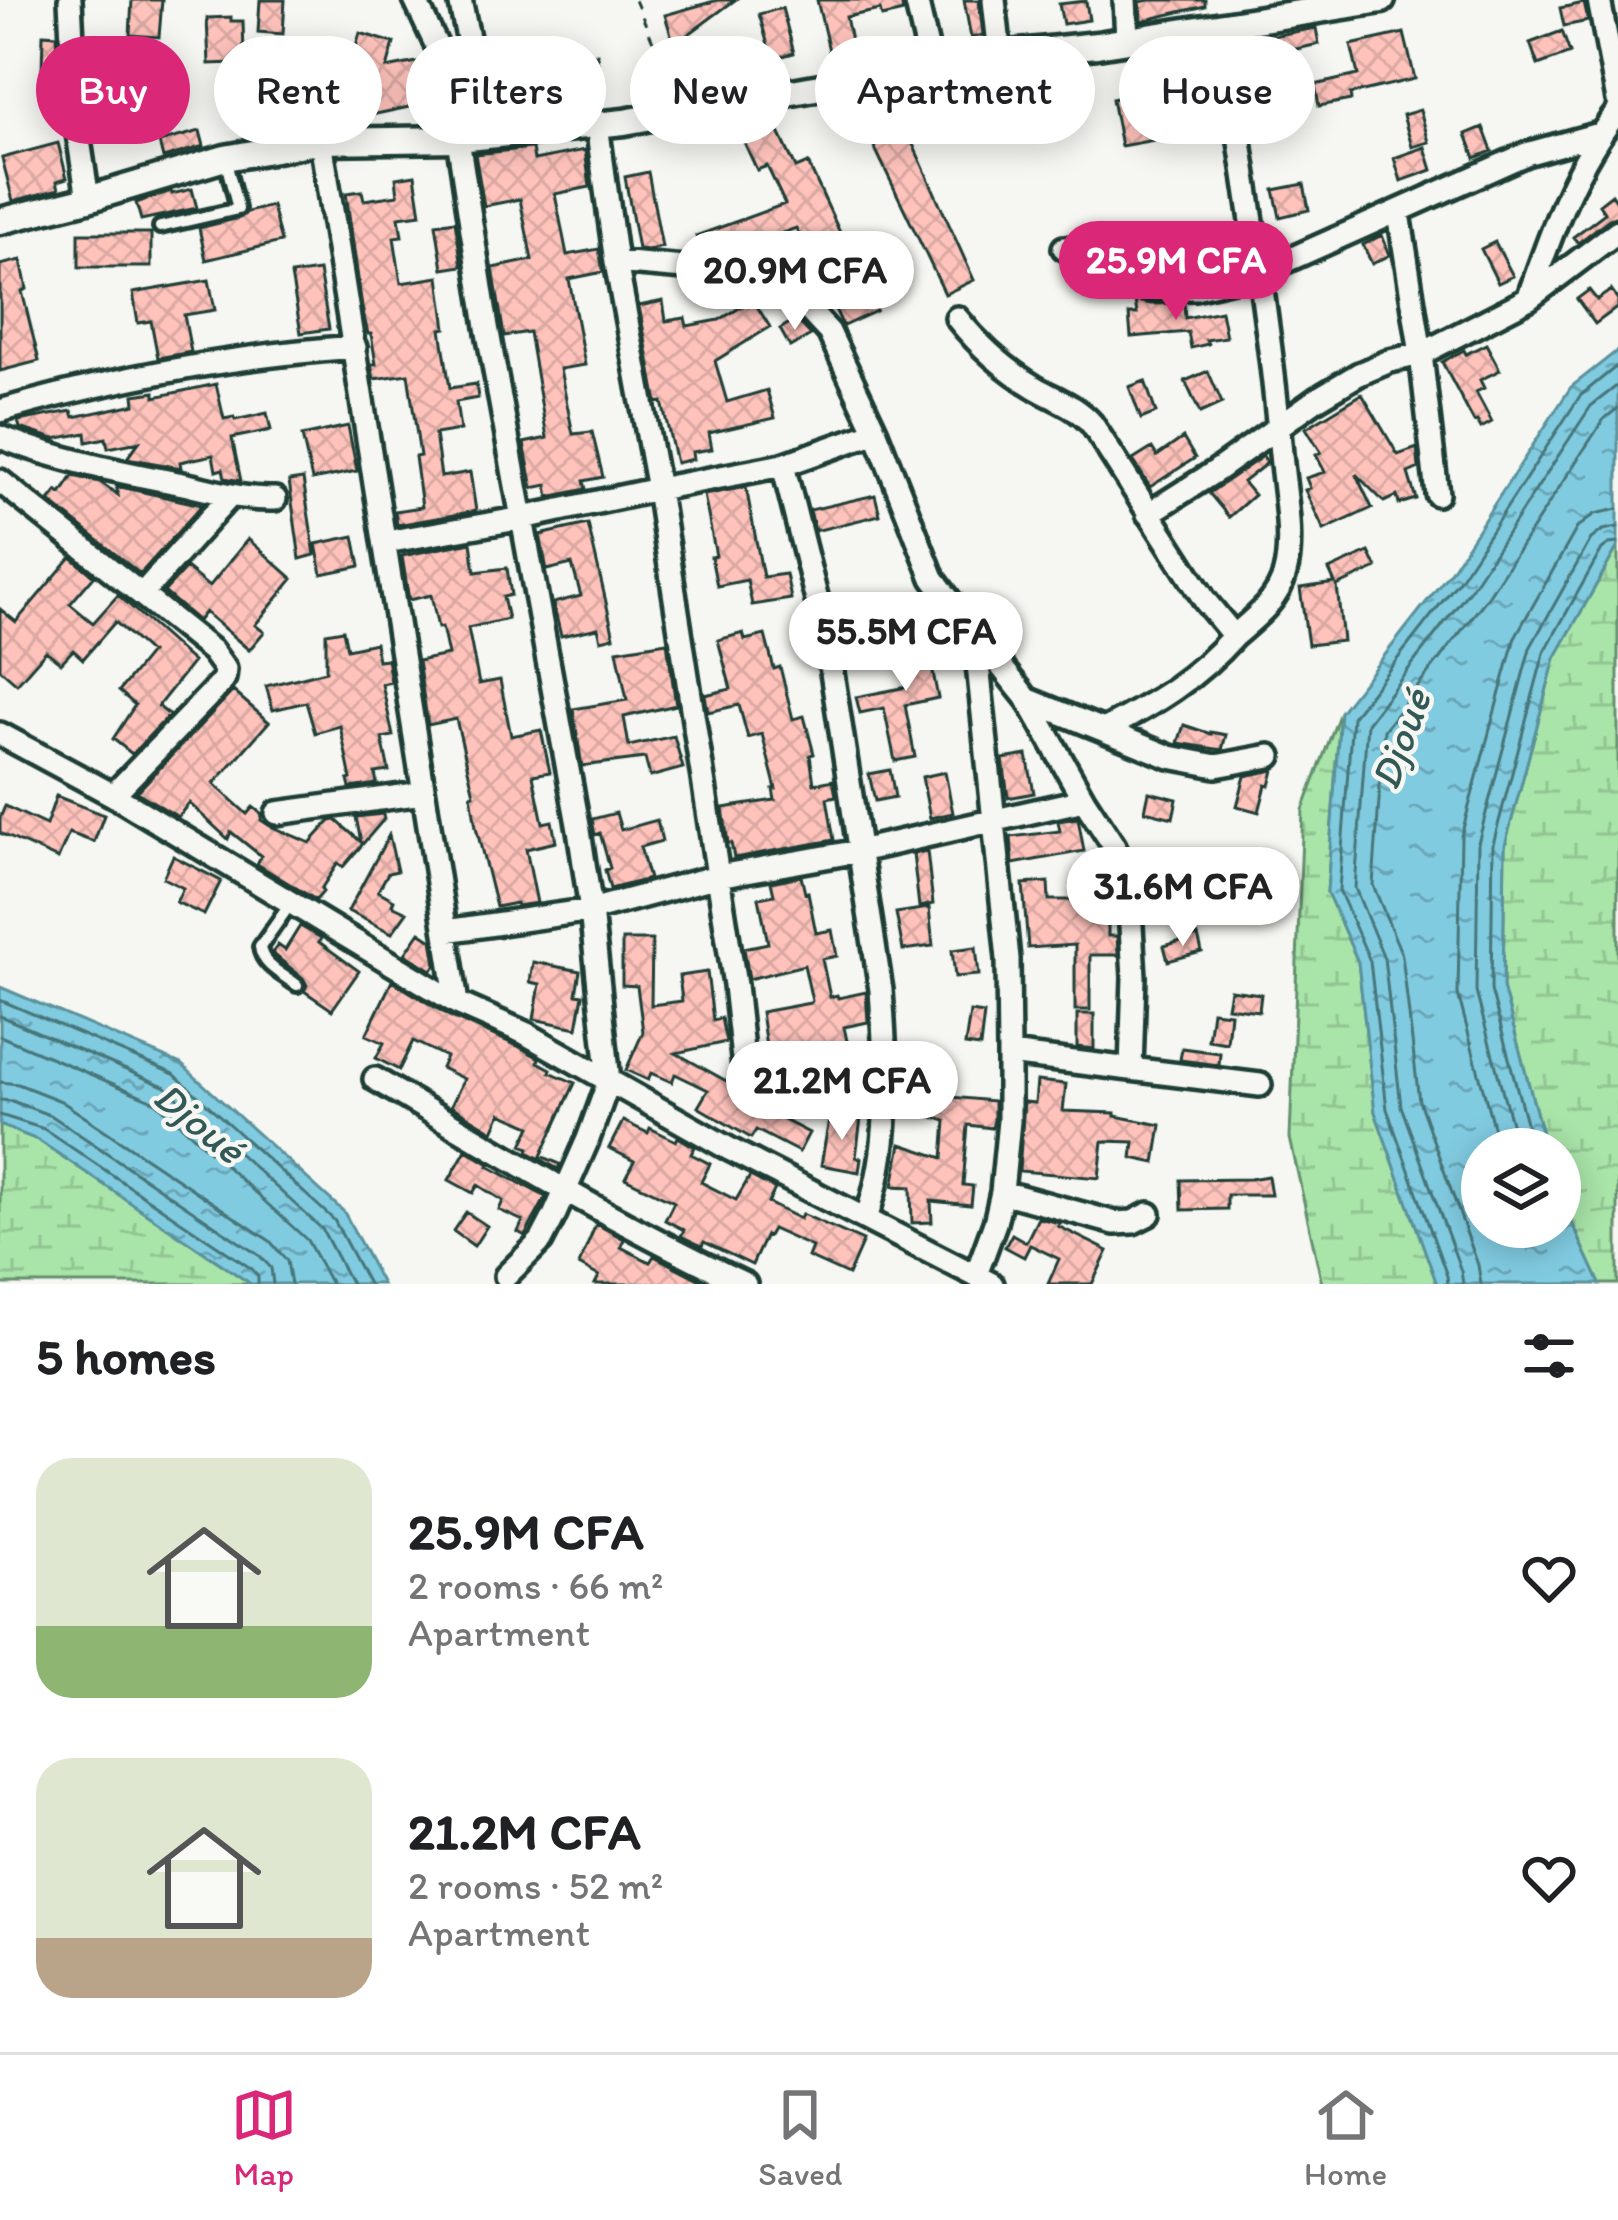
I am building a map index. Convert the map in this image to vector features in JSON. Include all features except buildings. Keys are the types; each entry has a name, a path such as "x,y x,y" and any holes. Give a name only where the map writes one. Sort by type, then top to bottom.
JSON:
{"street":[{"path":"70,0 76,120 88,199"},
{"path":"415,0 433,36"},
{"path":"460,0 468,36"},
{"path":"916,0 924,36"},
{"path":"994,0 998,36"},
{"path":"1125,0 1126,36"},
{"path":"1145,36 1313,5 1382,0"},
{"path":"1599,0 1618,100"},
{"path":"1104,730 1154,704 1198,673 1265,610 1287,568 1269,324 1223,24"},
{"path":"1528,299 1559,213 1618,111"},
{"path":"1064,248 1123,282 1151,289 1195,288 1259,273 1526,154 1602,133"},
{"path":"0,221 225,158 304,144"},
{"path":"321,144 457,1003"},
{"path":"459,144 591,910 609,1082 541,1241 506,1276"},
{"path":"600,144 658,489 744,1068"},
{"path":"1399,213 1437,494"},
{"path":"1148,514 1359,374 1421,354 1528,299 1618,231"},
{"path":"616,262 718,271 801,302 829,332 876,432 933,578 1028,700 1114,846 1129,892 1134,977 1131,1069"},
{"path":"957,318 974,341 1030,385 1084,415 1206,602 1234,636"},
{"path":"0,411 198,365 267,353 355,347"},
{"path":"386,542 783,466 876,432"},
{"path":"0,437 41,452 230,496 275,499"},
{"path":"783,466 827,640 881,991 885,1042 882,1160 866,1218"},
{"path":"0,481 222,663 224,678 113,795"},
{"path":"142,593 230,496"},
{"path":"0,734 113,795 457,1003 525,1033 731,1150 984,1280 1002,1192 1010,1054 1008,959 975,635"},
{"path":"1028,700 1169,757 1216,766 1270,756"},
{"path":"277,813 423,793"},
{"path":"446,931 591,910 718,877 1084,800"},
{"path":"1010,1054 1261,1085"},
{"path":"375,1079 659,1244 746,1284"},
{"path":"1002,1192 1115,1223 1133,1222 1149,1214"}],"lane":[{"path":"160,227 238,209 225,158"},
{"path":"291,903 260,952 264,961 297,985"}],"path":[{"path":"635,0 651,36"}],"green space":[{"path":"1618,546 1618,1284 1600,1284 1581,1243 1581,1128 1540,1128 1503,988 1505,845 1555,658"},
{"path":"1340,712 1327,892 1358,962 1375,1112 1437,1284 1322,1284 1290,1138 1303,810"},
{"path":"0,1125 38,1140 251,1284 0,1284"}],"water":[{"name":"Djoué","path":"1618,350 1618,546 1555,658 1505,845 1503,988 1540,1128 1461,1128 1461,1248 1581,1248 1581,1243 1600,1284 1437,1284 1375,1112 1358,962 1327,892 1340,712 1450,572 1571,387"},
{"name":"Djoué","path":"0,987 181,1064 344,1212 382,1284 251,1284 38,1140 0,1125"}]}
